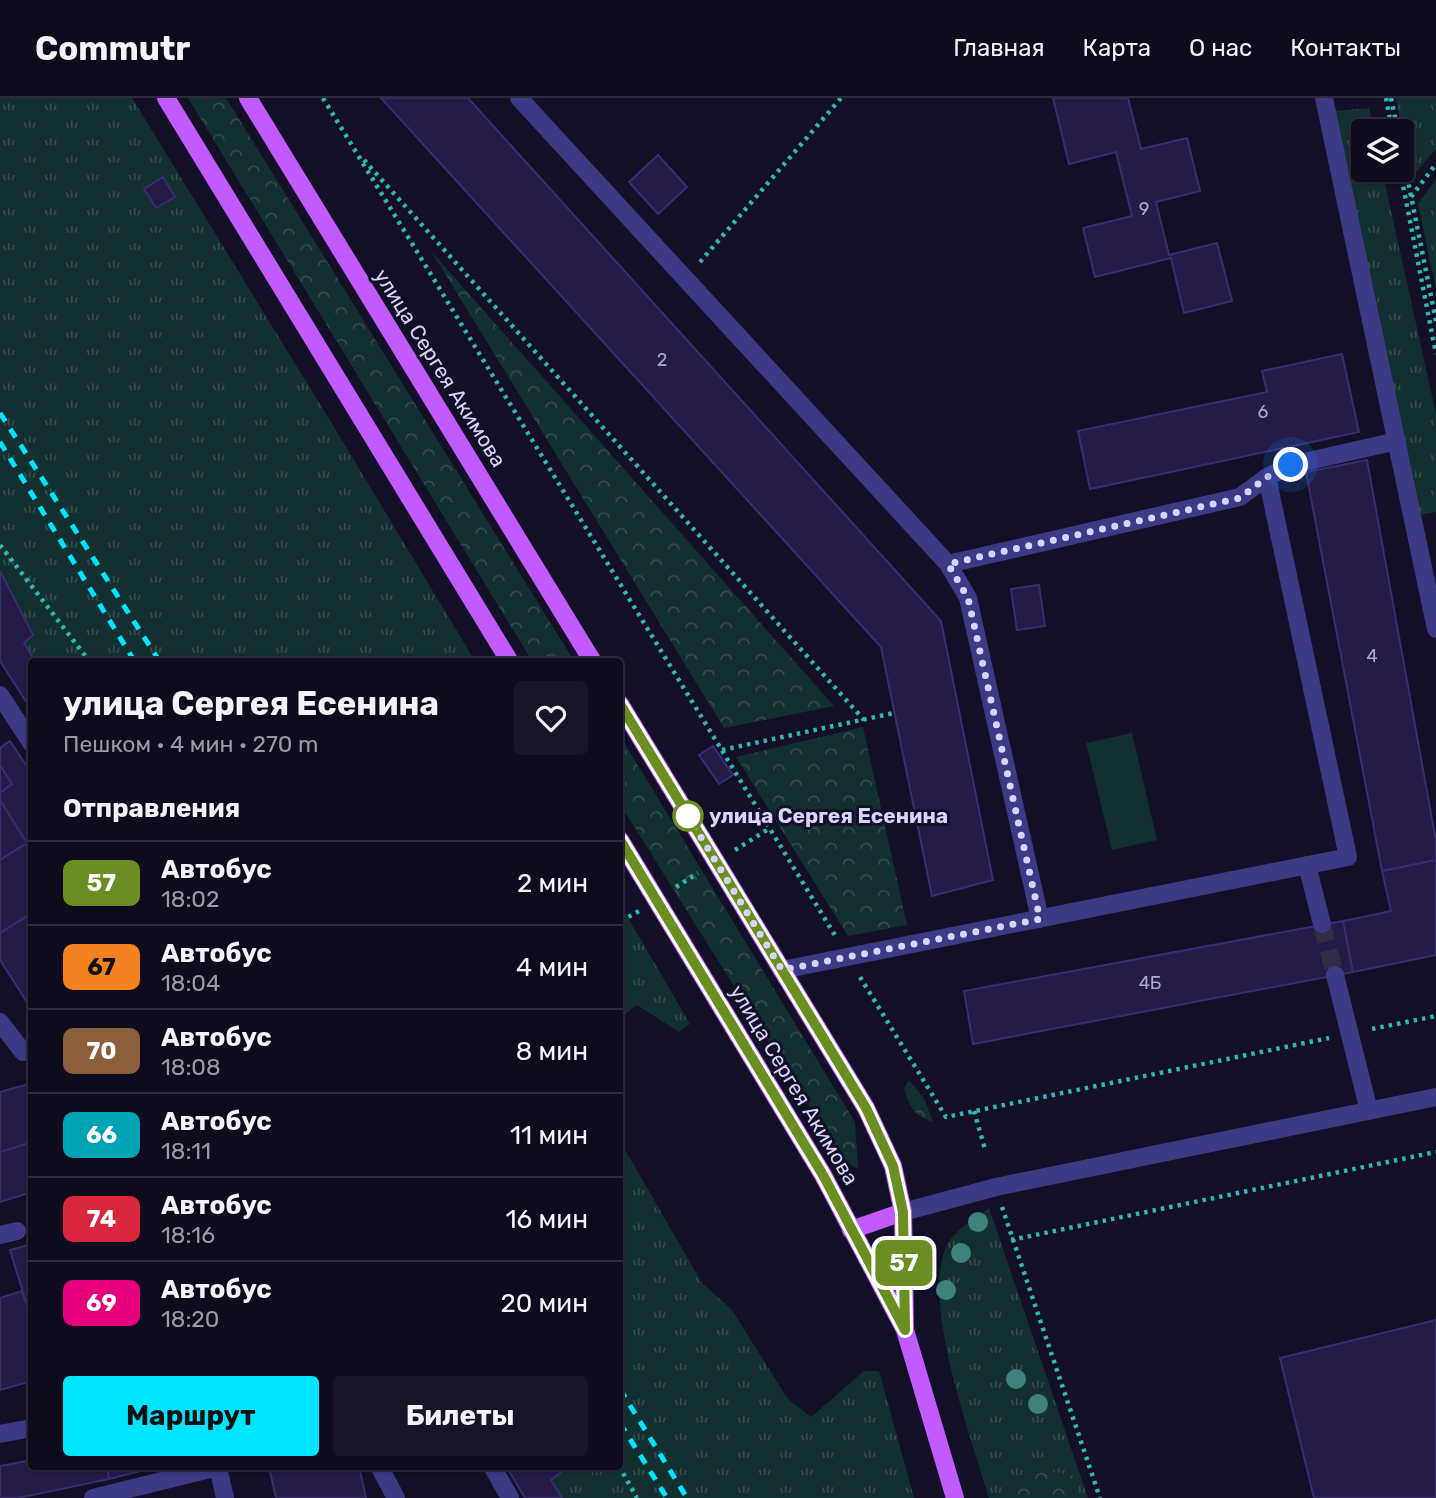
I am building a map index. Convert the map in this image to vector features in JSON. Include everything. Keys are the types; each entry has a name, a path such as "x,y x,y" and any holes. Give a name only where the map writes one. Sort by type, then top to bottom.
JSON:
{"main road":[{"path":"166,98 508,658"},
{"name":"улица Сергея Акимова","path":"248,98 591,658"},
{"name":"улица Сергея Акимова","path":"623,709 866,1108 893,1166 903,1212 905,1330"},
{"name":"улица Сергея Акимова","path":"623,845 823,1175 905,1330"},
{"path":"851,1230 903,1212"},
{"path":"905,1330 955,1498"}],"street":[{"path":"519,98 948,564 968,598 1040,919"},
{"path":"1324,98 1436,629"},
{"path":"948,564 1240,498 1267,477 1291,465 1396,441"},
{"path":"782,970 1348,857 1267,477"},
{"path":"0,695 28,738"},
{"path":"1307,865 1322,925"},
{"path":"1335,975 1369,1111"},
{"path":"0,1022 23,1052"},
{"path":"903,1212 996,1187 1436,1097"},
{"path":"0,1434 28,1428"},
{"path":"93,1498 208,1470"},
{"path":"220,1470 225,1498"},
{"path":"381,1470 396,1498"},
{"path":"494,1470 510,1498"}],"path":[{"path":"323,98 946,1117 1436,1016"},
{"path":"686,279 841,98"},
{"path":"1386,98 1390,119"},
{"path":"1391,98 1395,119"},
{"path":"355,149 864,720"},
{"path":"1411,197 1436,164"},
{"path":"1402,182 1436,354"},
{"path":"1408,182 1436,321"},
{"path":"0,545 87,658"},
{"path":"722,750 894,713"},
{"path":"974,1111 985,1149"},
{"path":"1011,1240 1436,1152"},
{"path":"1001,1205 1100,1498"},
{"path":"621,1470 636,1498"}],"green space":[{"path":"0,98 132,98 473,658 34,658 24,643 32,635 0,571"},
{"path":"188,98 226,98 572,658 530,658"},
{"path":"1396,98 1436,98 1436,149 1414,175 1414,119 1400,119"},
{"path":"1369,108 1371,119 1351,119 1351,182 1385,182 1436,414 1436,512 1420,515 1334,111"},
{"path":"1436,179 1436,290 1418,204"},
{"path":"431,251 834,706 724,728"},
{"path":"863,727 907,925 848,936 736,757"},
{"path":"1132,733 1157,840 1112,850 1086,743"},
{"path":"623,741 855,1122 858,1169 844,1162 623,809"},
{"path":"623,909 690,1024 679,1032 637,1005 623,1016"},
{"path":"909,1080 924,1098 933,1122 921,1117 910,1105 904,1088"},
{"path":"623,1146 702,1283 732,1310 787,1398 811,1417 864,1371 879,1371 914,1498 562,1498 551,1480 563,1470 623,1470"},
{"path":"989,1208 1088,1498 989,1498 961,1408 944,1336 940,1272 950,1241 959,1230"},
{"path":"1051,1471 1072,1475 1079,1484 1075,1498 1015,1498 1014,1494 1029,1475"}],"building":[{"path":"381,98 468,98 941,621 993,880 932,896 881,647"},
{"path":"1053,98 1128,98 1141,149 1187,138 1200,191 1156,202 1169,255 1217,243 1232,301 1184,313 1171,258 1095,277 1083,228 1132,216 1116,152 1069,164"},
{"path":"658,155 687,187 658,214 629,182"},
{"path":"163,177 175,197 156,208 144,189"},
{"path":"1342,354 1359,432 1090,489 1078,431 1267,392 1262,371"},
{"path":"1367,460 1436,841 1436,860 1382,871 1306,472"},
{"path":"0,571 33,635 24,643 33,658 28,658 28,705 0,661"},
{"path":"1039,585 1045,626 1017,630 1011,589"},
{"path":"10,741 28,768 27,843 0,800 0,793 12,784 0,765 0,748"},
{"path":"713,746 733,775 719,784 699,755"},
{"path":"0,765 12,784 0,793"},
{"path":"0,800 27,843 0,860"},
{"path":"28,842 28,916 0,933 0,860"},
{"path":"1436,860 1436,955 1353,972 1343,921 1391,911 1382,871"},
{"path":"28,916 28,1004 0,960 0,933"},
{"path":"1343,921 1353,972 973,1044 964,991"},
{"path":"28,1084 28,1143 0,1152 0,1092"},
{"path":"28,1143 28,1193 0,1202 0,1152"},
{"path":"28,1245 28,1309 10,1250"},
{"path":"22,1291 28,1310 28,1382 0,1390 0,1298"},
{"path":"1436,1320 1436,1498 1314,1498 1280,1358"},
{"path":"28,1461 28,1470 108,1470 109,1479 18,1498 0,1498 0,1466"},
{"path":"108,1470 144,1470 109,1479"},
{"path":"270,1470 360,1470 366,1498 276,1498"},
{"path":"508,1470 564,1470 551,1480 562,1498 525,1498"}],"tunnel":[{"path":"1322,924 1335,975"}],"railway":[{"path":"0,413 157,658"},
{"path":"0,442 133,658"},
{"path":"623,1394 687,1498"},
{"path":"623,1428 667,1498"}],"bus line":[{"name":"57","path":"623,709 866,1108 893,1166 903,1212 905,1330 823,1175 623,845"}],"place":[{"name":"улица Сергея Есенина","path":"688,816"}],"route":[{"path":"688,816 782,970 1040,919 968,598 948,564 1240,498 1267,477 1291,465"}]}
